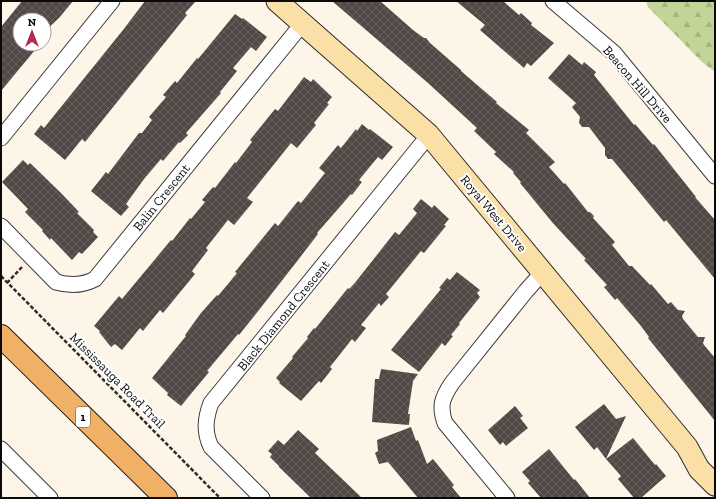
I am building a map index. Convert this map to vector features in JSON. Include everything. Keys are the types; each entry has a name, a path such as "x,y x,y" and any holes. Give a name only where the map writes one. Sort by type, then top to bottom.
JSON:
{"main road":[{"name":"1","path":"1,336 166,498"}],"street":[{"path":"1,138 112,1"},
{"name":"Royal West Drive","path":"277,1 429,135 688,447 699,469 715,485"},
{"name":"Beacon Hill Drive","path":"553,1 614,53 715,176"},
{"name":"Balin Crescent","path":"1,226 56,282 66,285 76,285 84,284 95,279 303,23"},
{"name":"Black Diamond Crescent","path":"262,498 211,447 207,437 206,426 206,415 211,403 429,135"},
{"path":"507,498 446,423 441,412 442,402 452,383 526,291 544,272"},
{"name":"Royal West Drive","path":"688,447 715,467"},
{"path":"1,449 50,498"}],"path":[{"path":"7,282 22,267"},
{"name":"Mississauga Road Trail","path":"1,276 220,498"}],"green space":[{"path":"646,1 715,1 715,72 702,62 648,7"}],"building":[{"path":"22,1 73,1 52,25 52,12 13,12"},
{"path":"145,1 196,1 185,13 187,15 85,142 82,139 65,160 34,134 41,125 44,128"},
{"path":"332,1 380,1 413,30 426,38 497,102 496,103 529,130 526,133 555,162 549,167 564,184 565,183 588,212 594,216 593,218 615,242 612,245 629,266 632,266 650,285 651,284 668,304 671,302 678,310 685,311 682,316 683,319 698,337 705,337 703,343 715,358 715,421 648,338 649,337 641,326 617,298 615,300 604,287 607,285 584,260 586,259 552,222 520,183 521,182 513,173 514,172 494,154 496,152 474,131 477,128 428,83"},
{"path":"456,1 503,1 519,15 521,13 532,23 531,25 554,43 531,66 527,63 524,68 480,30 485,25"},
{"path":"12,13 12,52 33,52 1,91 1,27"},
{"path":"235,14 242,19 243,18 267,37 256,51 251,47 233,68 237,71 220,92 221,93 186,133 188,135 180,143 179,142 163,161 161,159 144,179 126,204 129,207 121,216 91,191 106,172 108,174 139,133 142,133 152,120 149,117 166,97 163,95 175,81 177,83"},
{"path":"569,54 582,65 584,62 596,72 594,75 634,125 635,124 653,145 654,144 695,197 715,220 715,279 666,220 664,222 612,159 608,159 605,155 605,148 589,127 582,127 579,123 580,117 572,107 576,103 548,78"},
{"path":"304,77 311,82 313,79 332,97 327,103 329,104 314,123 316,125 297,148 291,143 247,198 253,202 234,225 228,220 206,248 208,250 192,271 195,274 163,313 160,310 143,331 140,328 122,350 115,344 111,347 99,332 100,331 94,326 119,296 122,299 171,240 172,241 190,218 191,219 205,202 202,200 213,187 215,188 235,162 236,163 252,142 250,140 275,109 278,111"},
{"path":"362,124 393,147 382,160 378,157 359,180 362,182 352,195 351,194 317,233 318,234 259,310 207,371 209,372 181,406 167,395 168,393 152,378 186,336 185,335 201,313 217,295 218,296 237,273 235,272 275,223 278,226 298,201 301,203 325,173 319,168 338,145 341,148 356,129 357,131"},
{"path":"23,160 28,165 30,163 62,194 79,212 77,213 94,230 93,232 98,237 82,254 79,252 72,260 51,238 50,240 42,231 43,230 25,212 28,209 2,182"},
{"path":"421,199 432,208 434,205 449,219 444,225 446,226 424,253 421,251 386,294 389,297 381,306 379,303 361,325 366,328 355,342 352,339 330,367 332,369 321,383 319,381 301,401 279,383 280,382 276,378 293,358 292,357 308,338 307,337 314,328 315,329 348,288 349,289 354,284 395,232 399,235 417,213 413,209"},
{"path":"457,272 480,290 477,293 480,297 459,323 460,324 451,335 453,336 445,346 442,343 419,372 391,350 441,289 439,288 447,278 450,280"},
{"path":"381,369 418,374 413,381 408,414 410,414 409,425 372,422 375,379 379,379"},
{"path":"604,404 616,419 626,416 606,459 597,447 594,450 575,427"},
{"path":"515,406 523,416 520,418 528,428 506,446 503,442 500,445 488,430"},
{"path":"411,427 416,441 418,440 427,464 433,459 454,485 452,487 461,498 418,498 388,462 379,464 375,453 378,451 377,440"},
{"path":"298,430 319,449 315,453 362,498 311,498 279,467 270,457 272,454 268,451 278,440 284,445"},
{"path":"633,438 666,476 641,498 634,498 618,479 621,476 606,459"},
{"path":"549,449 590,498 541,498 528,483 530,481 522,472"}]}
